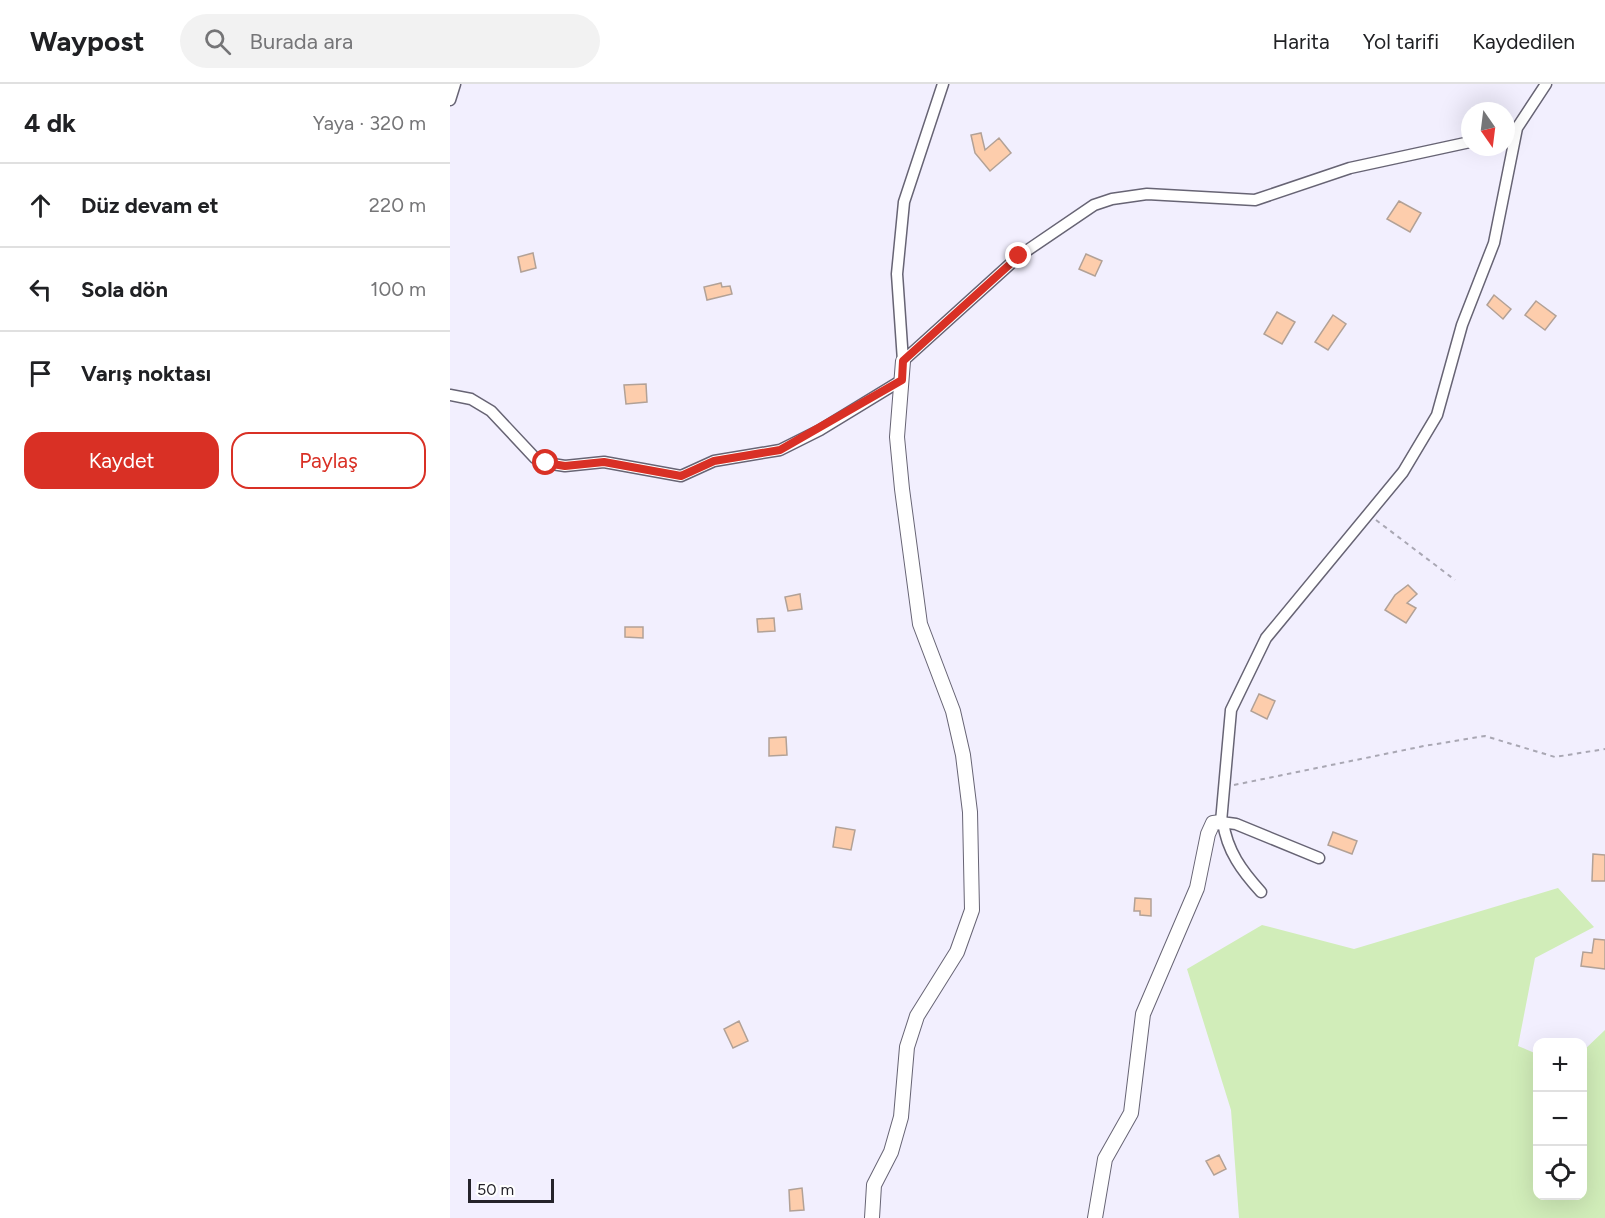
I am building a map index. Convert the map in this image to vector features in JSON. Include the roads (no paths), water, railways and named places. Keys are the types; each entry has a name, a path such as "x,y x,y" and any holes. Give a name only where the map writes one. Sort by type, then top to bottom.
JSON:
{"street":[{"path":"450,100 455,84"},
{"path":"872,1218 874,1185 891,1152 901,1117 907,1047 917,1016 957,952 972,910 970,812 963,755 953,711 920,624 897,437 903,361 897,274 904,202 943,84"},
{"path":"1261,892 1237,864 1224,833 1222,822 1231,710 1266,638 1403,472 1437,415 1462,325 1494,243 1517,128 1546,84"},
{"path":"903,361 1019,256 1094,206 1112,199 1147,194 1255,200 1350,168 1461,144"},
{"path":"450,395 471,399 490,411 536,458 546,463 565,466 604,462 681,476 714,461 780,450 902,380"},
{"path":"1095,1218 1106,1159 1131,1113 1143,1014 1197,888 1208,834 1213,823 1236,824 1319,858"}]}
